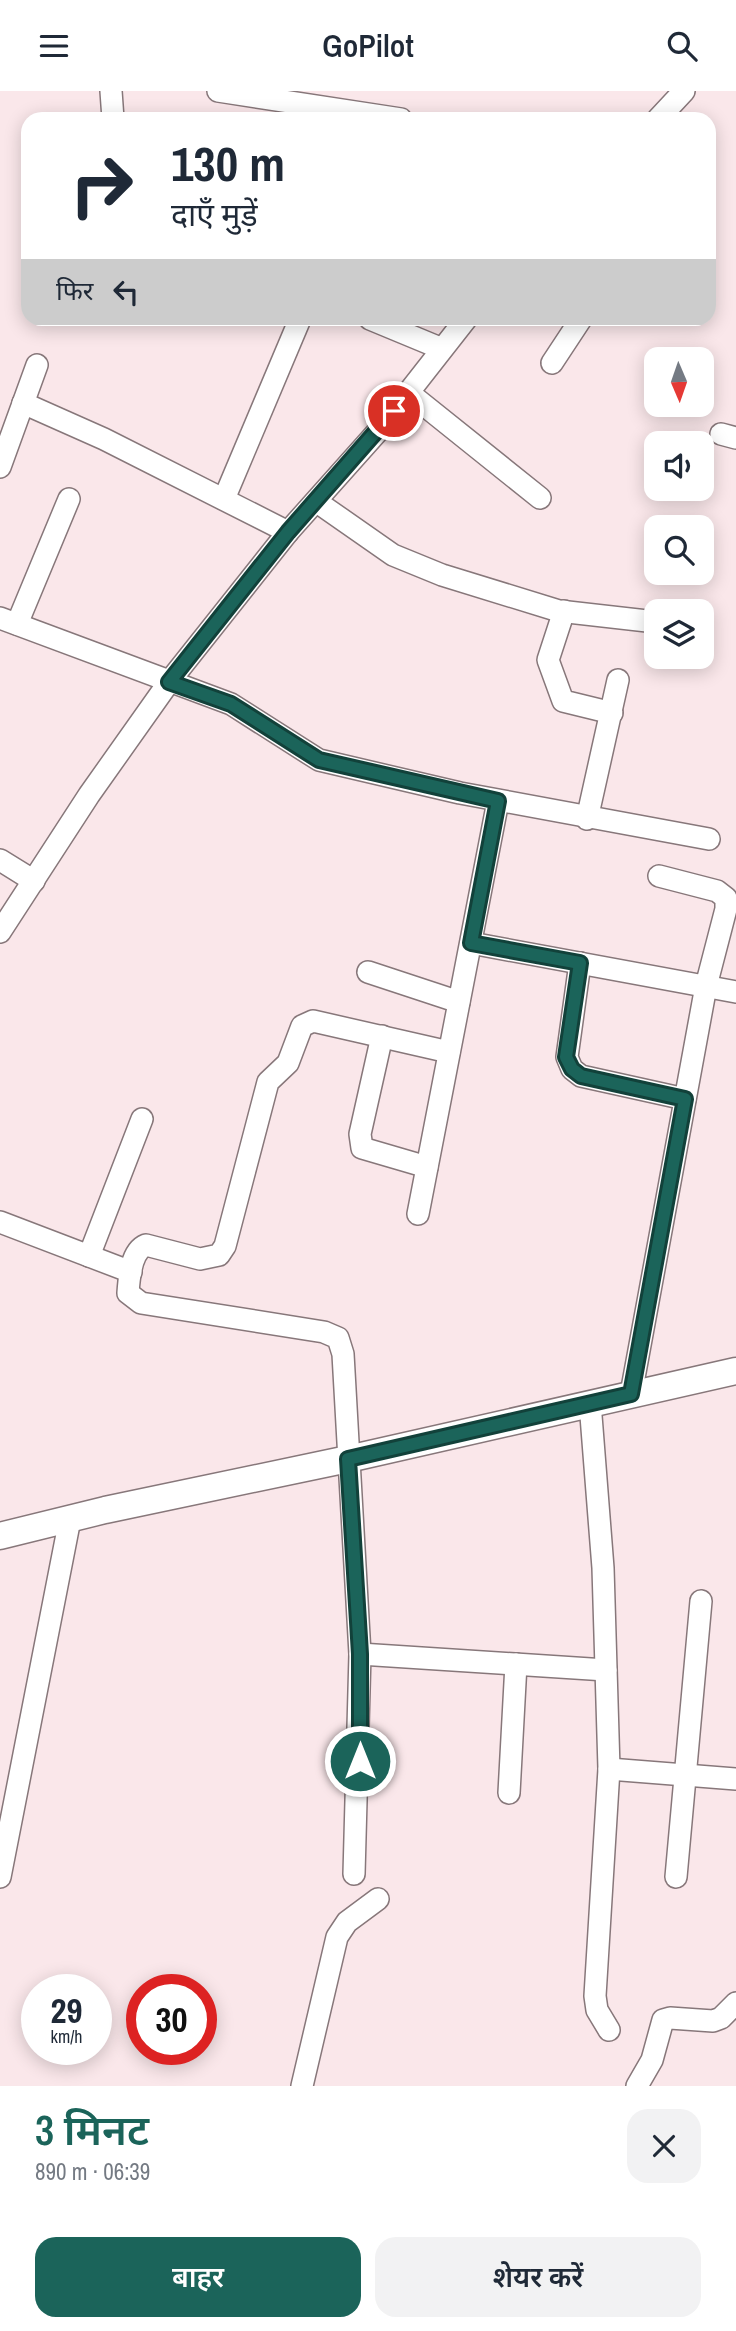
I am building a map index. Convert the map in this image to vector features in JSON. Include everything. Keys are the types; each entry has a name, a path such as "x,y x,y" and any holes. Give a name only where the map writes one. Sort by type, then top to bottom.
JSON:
{"main road":[{"path":"0,1536 736,1371"}],"street":[{"path":"111,91 112,112"},
{"path":"218,91 308,112"},
{"path":"664,112 684,91"},
{"path":"224,499 297,326"},
{"path":"387,326 440,348"},
{"path":"0,932 89,795 169,682 288,532 317,502 409,393 440,348 460,326"},
{"path":"552,363 576,326"},
{"path":"0,467 37,365"},
{"path":"409,393 540,498"},
{"path":"23,403 104,439 288,532"},
{"path":"69,499 8,621 231,704 319,760 587,819 709,838"},
{"path":"317,502 403,560 442,575 564,611 644,621"},
{"path":"564,611 548,660 563,701 612,713"},
{"path":"587,819 618,680"},
{"path":"418,1214 498,801"},
{"path":"0,860 34,881"},
{"path":"631,1394 706,986 726,898 717,891 659,876"},
{"path":"471,943 736,992"},
{"path":"580,963 566,1057 572,1069 581,1076 685,1099"},
{"path":"368,972 459,1002"},
{"path":"354,1874 360,1654 343,1354 338,1338 324,1332 141,1303 128,1293 136,1254 146,1245 200,1259 219,1255 225,1246 268,1082 288,1063 302,1026 313,1021 449,1052"},
{"path":"382,1036 360,1134 362,1148 427,1167"},
{"path":"89,1256 142,1119"},
{"path":"0,1222 131,1272"},
{"path":"590,1403 603,1568 609,1769 595,1996 597,2010 608,2030"},
{"path":"0,1877 71,1519"},
{"path":"676,1877 701,1601"},
{"path":"360,1654 606,1670"},
{"path":"509,1793 516,1664"},
{"path":"609,1769 736,1779"},
{"path":"302,2086 337,1937 347,1922 378,1899"},
{"path":"638,2086 652,2060 663,2020 670,2018 713,2021 721,2018 736,2003"}],"route":[{"path":"360,1761 360,1654 348,1459 631,1394 685,1099 581,1076 572,1069 566,1057 580,963 471,943 498,801 319,760 231,704 169,682 288,532 394,411"}]}
